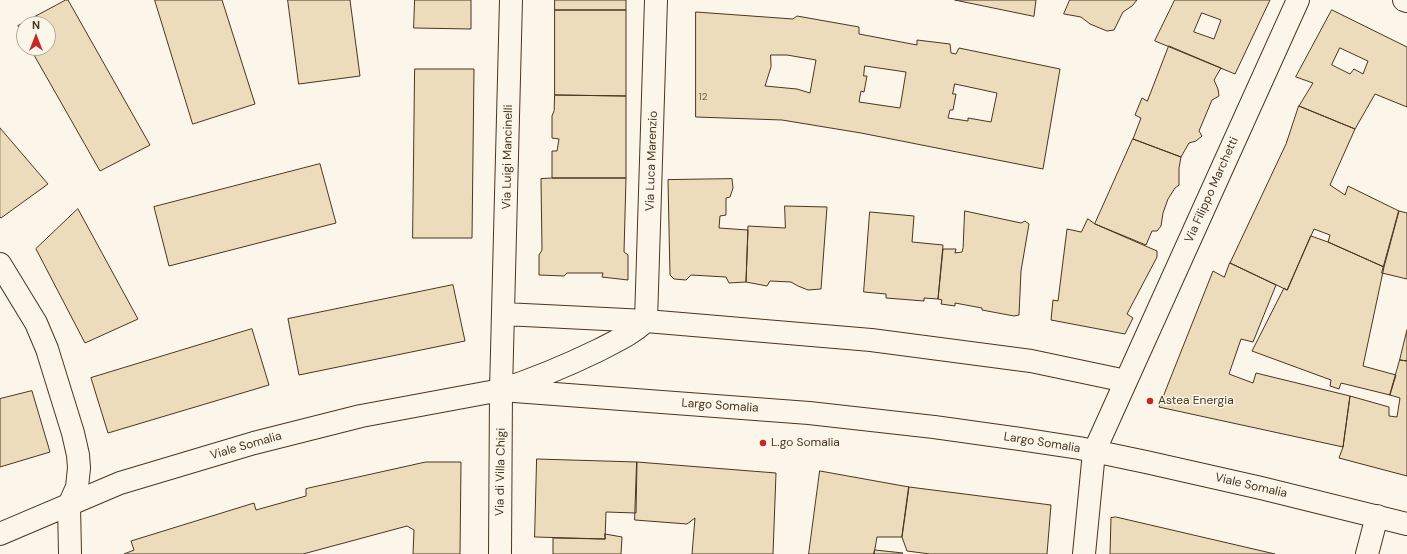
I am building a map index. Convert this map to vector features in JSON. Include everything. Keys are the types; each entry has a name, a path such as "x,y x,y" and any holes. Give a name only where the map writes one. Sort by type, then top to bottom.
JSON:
{"street":[{"name":"Via Luigi Mancinelli","path":"504,314 511,0"},
{"name":"Via Luca Marenzio","path":"646,321 656,0"},
{"name":"Via Filippo Marchetti","path":"1126,381 1298,0"},
{"path":"0,264 36,323 47,349 68,414 78,455 79,468 77,488 69,505 70,554"},
{"path":"646,321 629,335 566,366 543,376 501,390 504,314 646,321 903,343 1031,361 1126,381"},
{"name":"Largo Somalia","path":"501,390 809,413 994,435 1094,452 1126,381"},
{"name":"Viale Somalia","path":"0,534 120,483 254,443 361,416 501,390"},
{"name":"Via di Villa Chigi","path":"500,554 501,390"},
{"path":"1084,554 1094,452"},
{"name":"Viale Somalia","path":"1094,452 1254,486 1407,524"},
{"path":"1367,554 1377,516"}],"building":[{"path":"68,0 150,145 100,171 35,56 56,56 56,16 36,16"},
{"path":"155,0 222,0 255,104 193,124"},
{"path":"288,0 350,0 360,76 299,84"},
{"path":"415,0 471,0 471,29 414,28"},
{"path":"555,0 626,0 626,10 555,10"},
{"path":"955,0 1036,0 1034,16"},
{"path":"1070,0 1137,0 1132,6 1123,12 1114,30 1107,31 1090,24 1081,17 1064,14"},
{"path":"1175,0 1270,0 1235,74 1155,41","holes":["1202,13 1221,20 1214,39 1194,32"]},
{"path":"555,10 626,10 626,96 555,95"},
{"path":"1332,10 1407,47 1407,107 1375,94 1355,129 1299,106 1313,83 1296,77","holes":["1340,48 1368,61 1363,74 1354,69 1350,74 1332,65"]},
{"path":"696,12 793,19 797,16 859,27 859,34 917,45 917,40 950,44 951,53 956,54 959,48 1060,69 1043,169 861,133 782,120 696,117","holes":["771,55 787,55 816,60 810,93 797,89 765,86 771,67","865,66 906,72 900,108 859,102 861,91 864,92 867,76 864,76","955,84 997,93 991,122 968,118 968,121 948,118 950,110 953,110 956,94 953,94"]},
{"path":"1169,46 1221,68 1214,80 1219,96 1212,100 1199,131 1202,136 1196,141 1189,143 1181,157 1133,139 1141,118 1135,115 1142,98 1147,101"},
{"path":"415,69 474,69 472,238 413,238"},
{"path":"555,95 626,96 626,178 552,178 552,151 557,151 559,139 552,138 552,116 554,111"},
{"path":"1299,106 1355,129 1330,185 1345,195 1348,186 1399,211 1384,267 1328,242 1330,235 1314,229 1287,290 1230,263 1286,144"},
{"path":"0,128 48,184 1,218 0,217"},
{"path":"1133,139 1181,157 1179,168 1179,185 1175,188 1168,199 1163,213 1161,226 1157,231 1152,231 1146,245 1095,224"},
{"path":"320,164 336,223 169,266 154,207"},
{"path":"626,178 624,252 628,255 628,280 602,277 603,273 567,273 564,276 539,275 539,255 542,250 541,179"},
{"path":"732,179 733,188 730,197 726,198 726,215 720,216 719,228 748,230 746,282 729,283 726,277 691,275 686,280 674,279 670,275 668,180"},
{"path":"785,206 827,207 821,289 808,290 791,282 770,281 767,286 746,282 748,226 785,228"},
{"path":"78,209 138,319 85,343 36,249"},
{"path":"965,211 1021,223 1025,221 1029,224 1021,271 1019,315 1014,316 982,310 982,308 955,303 955,306 941,304 942,300 938,299 943,249 956,249 955,253 962,252"},
{"path":"1399,211 1407,213 1407,279 1382,273"},
{"path":"870,212 914,216 912,242 943,245 938,299 924,298 924,301 886,298 886,294 864,292"},
{"path":"1088,219 1095,224 1157,251 1157,257 1127,314 1133,318 1125,334 1051,320 1053,300 1058,301 1067,229 1081,232"},
{"path":"1311,236 1384,267 1363,366 1396,375 1390,395 1341,383 1339,389 1330,386 1331,380 1252,351 1284,288 1287,290"},
{"path":"1230,263 1276,285 1253,342 1241,339 1229,374 1253,383 1256,373 1350,396 1343,447 1159,407 1213,271 1224,277"},
{"path":"453,285 465,341 299,375 288,319"},
{"path":"252,329 269,385 108,433 91,378"},
{"path":"1407,330 1407,361 1400,360"},
{"path":"1400,360 1407,361 1407,476 1339,458 1343,447 1350,396 1389,407 1389,416 1397,417 1400,398 1390,395"},
{"path":"32,391 50,452 0,467 0,399"},
{"path":"537,459 637,462 636,513 606,512 605,539 535,537"},
{"path":"426,462 461,462 460,554 413,554 414,530 407,526 303,554 124,554 134,550 131,541 254,503 256,510 306,496 306,489"},
{"path":"637,462 776,473 773,554 692,554 695,518 687,524 635,520"},
{"path":"820,471 909,487 902,537 877,537 874,554 809,554"},
{"path":"909,487 1051,505 1047,554 930,554 907,551 902,537"},
{"path":"1116,517 1275,554 1110,554 1111,518"},
{"path":"605,534 622,537 621,554 553,554 553,538 605,539"},
{"path":"875,550 903,553 874,554"}],"place":[{"name":"Astea Energia","path":"1150,401"},
{"name":"L.go Somalia","path":"763,443"}]}
